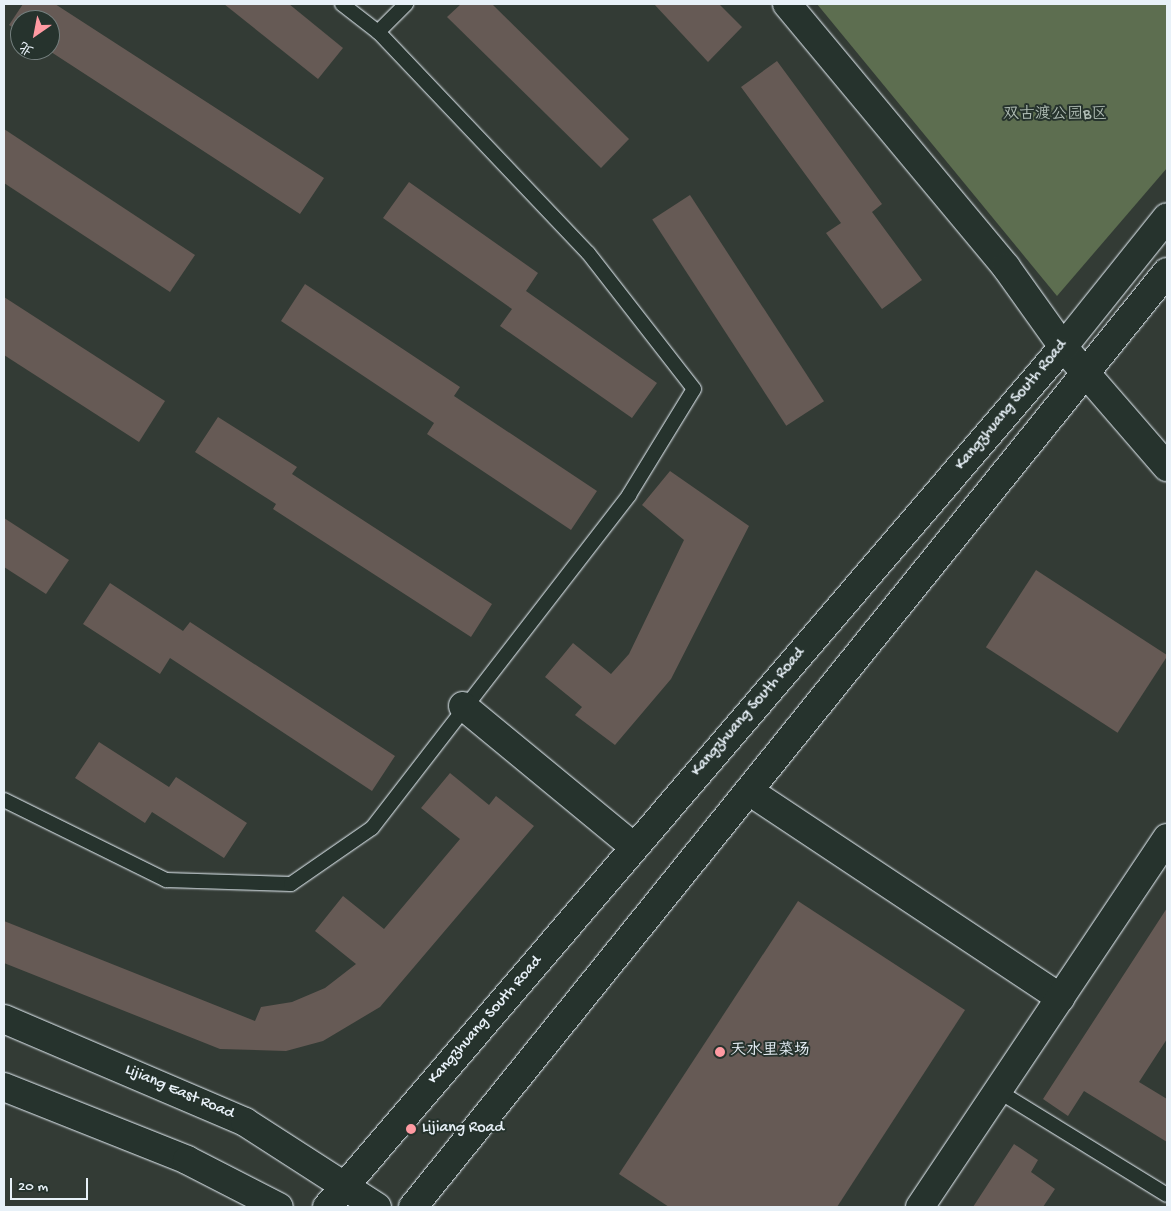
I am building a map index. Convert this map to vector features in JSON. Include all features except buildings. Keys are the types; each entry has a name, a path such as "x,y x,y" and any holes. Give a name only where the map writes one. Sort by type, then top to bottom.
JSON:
{"main road":[{"path":"787,4 1006,267 1063,346 1167,466"},
{"name":"Kangzhuang South Road","path":"327,1207 1063,346 1167,216"},
{"path":"413,1207 1167,272"},
{"path":"462,706 634,847"},
{"path":"749,791 1060,998"},
{"path":"920,1207 1167,838"},
{"name":"Lijiang East Road","path":"4,1019 245,1122 377,1207"},
{"path":"4,1087 188,1160 279,1207"}],"lane":[{"path":"4,800 166,880 291,884 372,828 462,706 629,495 694,389 588,253 378,32 342,4"},
{"path":"378,32 406,4"},
{"path":"998,1091 1167,1195 1159,1207"}],"green space":[{"name":"双古渡公园B区","path":"817,4 1167,4 1167,168 1057,296"}],"place":[{"name":"天水里菜场","path":"720,1052"},
{"name":"Lijiang Road","path":"411,1129"}]}
